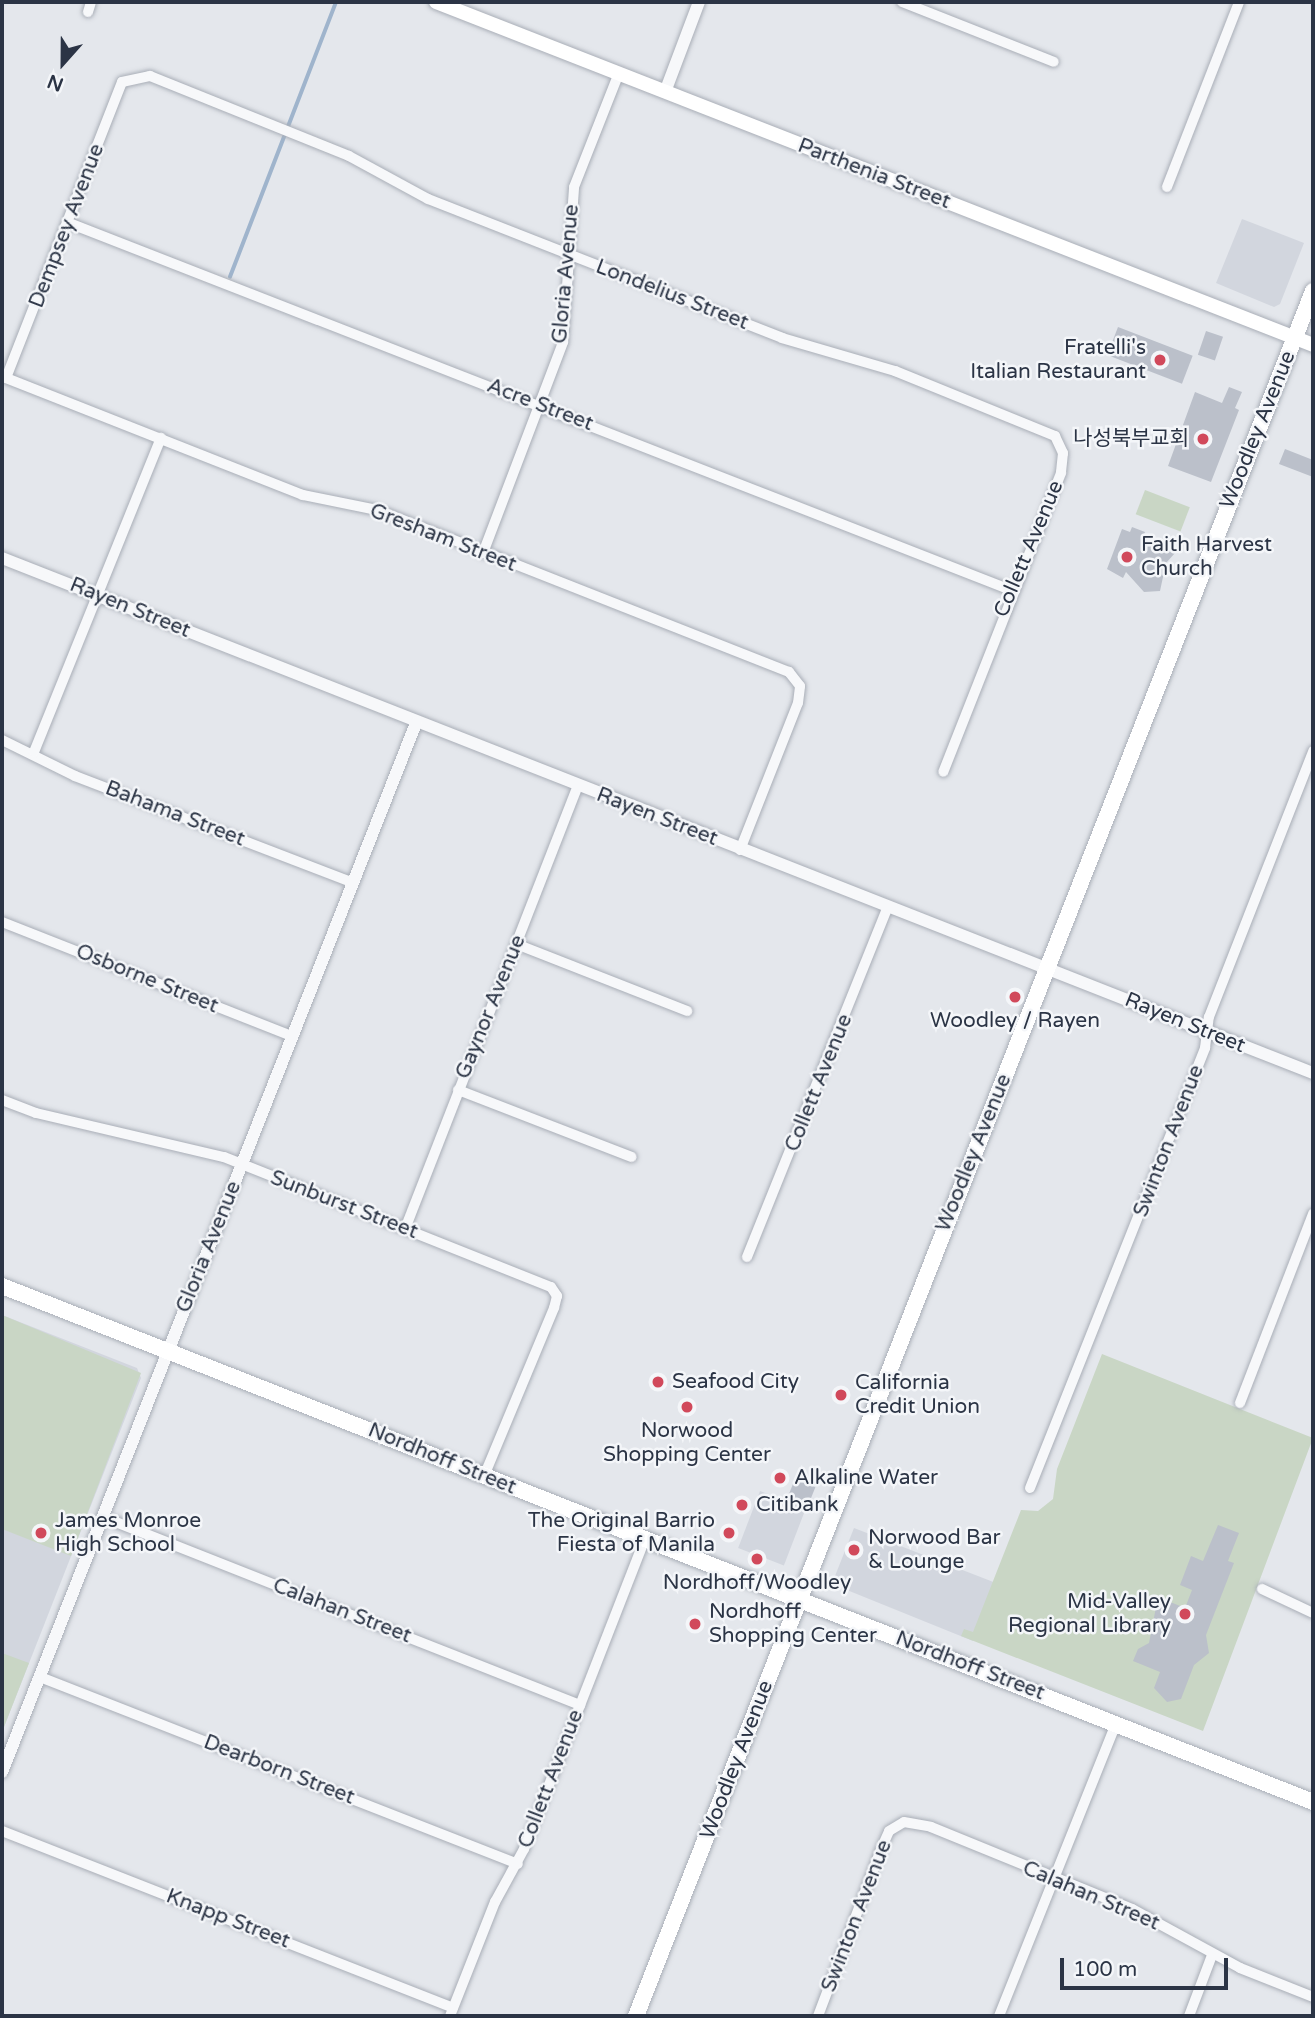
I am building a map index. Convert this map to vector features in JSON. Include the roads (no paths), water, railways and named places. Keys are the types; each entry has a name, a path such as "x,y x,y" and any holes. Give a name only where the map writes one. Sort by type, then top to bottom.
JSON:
{"main road":[{"name":"Parthenia Street","path":"436,2 1313,345"},
{"name":"Woodley Avenue","path":"636,2016 1313,291"},
{"name":"Nordhoff Street","path":"2,1286 1313,1802"}],"street":[{"path":"665,92 699,2"},
{"path":"902,2 1054,62"},
{"path":"1167,187 1239,2"},
{"name":"Gloria Avenue","path":"483,553 563,342 574,187 618,74"},
{"name":"Londelius Street","path":"130,76 150,76 349,156 428,199 782,338 895,371 1041,426 1060,443"},
{"name":"Dempsey Avenue","path":"6,378 69,223 115,95 130,76"},
{"name":"Acre Street","path":"69,223 1011,590"},
{"name":"Gresham Street","path":"6,378 303,495 377,510 778,666 798,680 798,703 740,850"},
{"path":"34,752 100,596 161,438"},
{"name":"Collett Avenue","path":"943,772 1011,590 1061,473 1060,443"},
{"name":"Rayen Street","path":"2,558 416,723 1313,1073"},
{"name":"Gloria Avenue","path":"2,1772 416,723"},
{"name":"Bahama Street","path":"2,740 34,752 75,776 351,882"},
{"name":"Swinton Avenue","path":"1030,1488 1205,1048 1207,1031 1313,751"},
{"name":"Gaynor Avenue","path":"405,1229 578,786"},
{"name":"Collett Avenue","path":"747,1257 888,907"},
{"name":"Osborne Street","path":"2,922 292,1036"},
{"path":"516,944 687,1011"},
{"path":"458,1090 632,1157"},
{"name":"Sunburst Street","path":"2,1100 242,1166 545,1284 557,1296 484,1476"},
{"path":"1240,1403 1313,1214"},
{"name":"Calahan Street","path":"103,1517 580,1704"},
{"name":"Collett Avenue","path":"452,2012 495,1902 518,1864 645,1539"},
{"path":"1262,1589 1313,1613"},
{"name":"Dearborn Street","path":"40,1677 518,1864"},
{"path":"999,2016 1115,1723"},
{"name":"Swinton Avenue","path":"818,2016 889,1831 904,1822"},
{"name":"Calahan Street","path":"904,1822 931,1827 1143,1914 1212,1955 1313,1997"},
{"name":"Knapp Street","path":"2,1831 452,2012"},
{"path":"1189,2016 1212,1955"}],"waterway":[{"path":"230,277 336,2"}],"place":[{"name":"Fratelli's Italian Restaurant","path":"1160,360"},
{"name":"나성북부교회","path":"1203,439"},
{"name":"Faith Harvest Church","path":"1127,557"},
{"name":"Woodley / Rayen","path":"1015,997"},
{"name":"Seafood City","path":"658,1382"},
{"name":"California Credit Union","path":"841,1395"},
{"name":"Norwood Shopping Center","path":"687,1407"},
{"name":"Alkaline Water","path":"780,1478"},
{"name":"Citibank","path":"742,1505"},
{"name":"James Monroe High School","path":"41,1533"},
{"name":"The Original Barrio Fiesta of Manila","path":"729,1533"},
{"name":"Norwood Bar & Lounge","path":"854,1550"},
{"name":"Nordhoff/Woodley","path":"757,1559"},
{"name":"Mid-Valley Regional Library","path":"1185,1614"},
{"name":"Nordhoff Shopping Center","path":"695,1624"}]}
